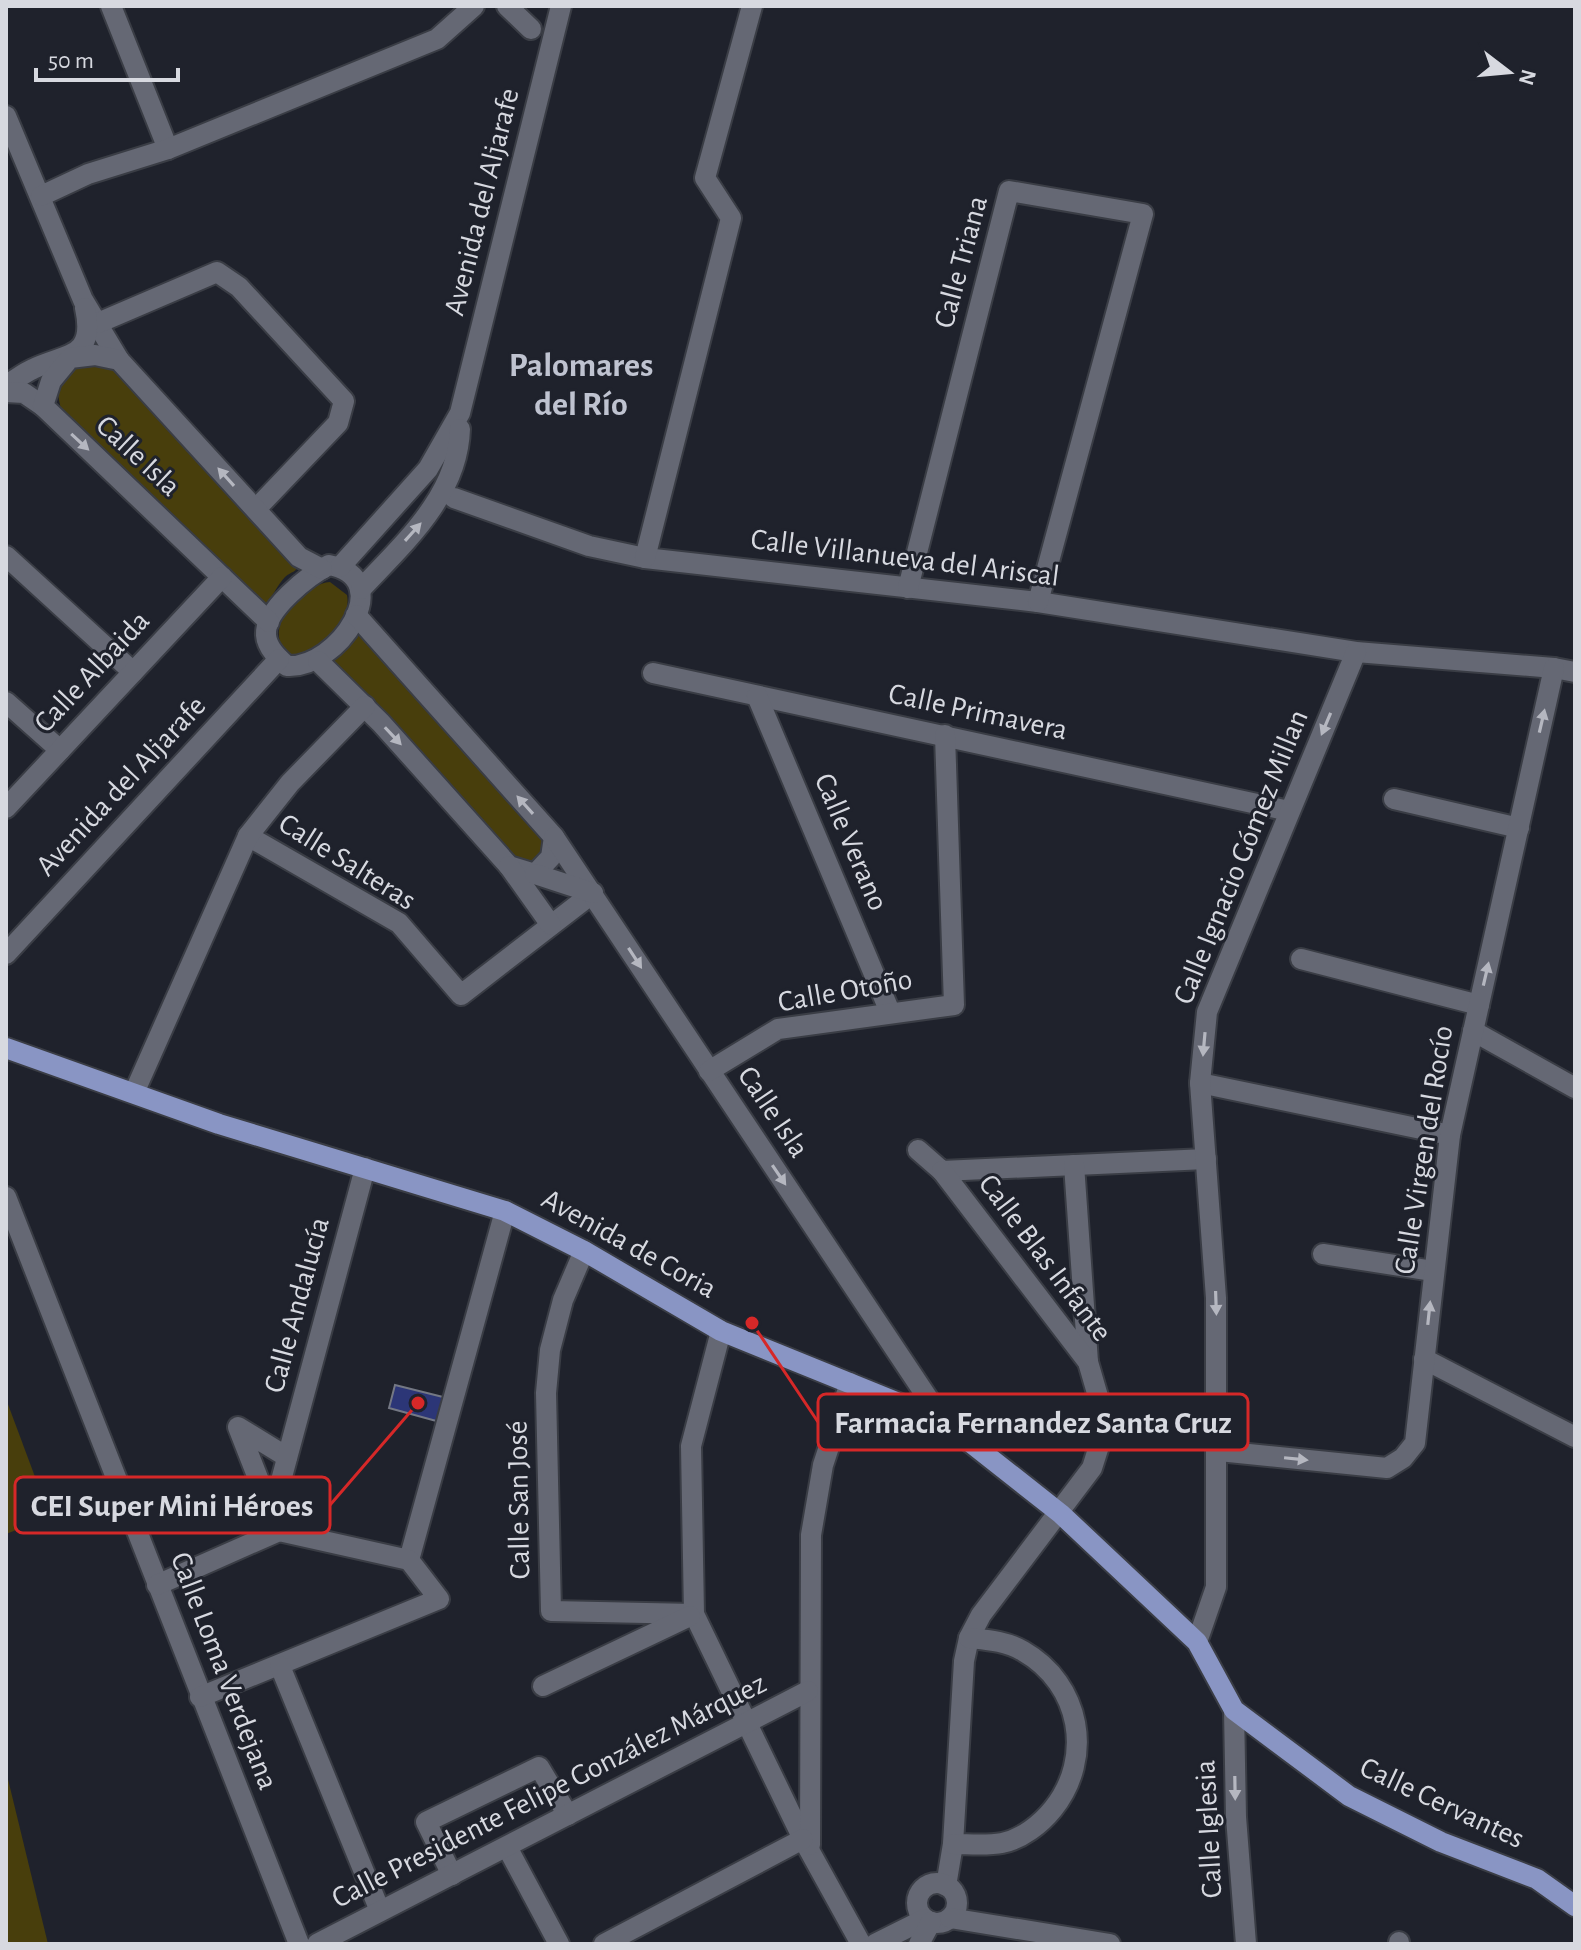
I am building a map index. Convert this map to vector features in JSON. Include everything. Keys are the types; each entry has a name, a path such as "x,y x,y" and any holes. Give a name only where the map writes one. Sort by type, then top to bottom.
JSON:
{"main road":[{"name":"Avenida de Coria","path":"6,1048 219,1124 505,1211 584,1251 721,1331 943,1421 1061,1514 1197,1642"},
{"name":"Calle Cervantes","path":"1197,1642 1234,1710 1349,1796 1441,1842 1537,1879 1575,1906"}],"street":[{"path":"111,6 168,149"},
{"path":"41,196 88,174 168,149 437,39 474,6"},
{"path":"507,6 531,29"},
{"name":"Avenida del Aljarafe","path":"361,589 431,512 454,458 460,413 561,6"},
{"path":"645,558 731,218 705,178 752,6"},
{"name":"Calle Isla","path":"6,116 10,139 41,196 83,300 119,360 299,557 331,568"},
{"name":"Calle Triana","path":"908,588 1009,191 1143,214 1038,602"},
{"path":"98,323 217,272 239,287 344,401 338,423 256,509"},
{"path":"6,392 24,393 43,406 51,381 84,342 89,326 83,300"},
{"path":"6,385 34,368 70,358 95,355 119,360"},
{"name":"Calle Isla","path":"43,406 269,622"},
{"name":"Avenida del Aljarafe","path":"269,622 291,591 331,568 428,469 460,413"},
{"name":"Calle Villanueva del Ariscal","path":"454,498 589,546 645,558 1038,602 1356,652"},
{"path":"6,556 133,672"},
{"path":"269,622 266,634 279,659 287,666 301,667 318,661 338,642 362,600 361,589 331,568"},
{"name":"Calle Albaida","path":"6,808 222,577"},
{"name":"Calle Isla","path":"356,615 554,837 943,1421"},
{"path":"1356,652 1575,672"},
{"name":"Calle Ignacio Gómez Millan","path":"1197,1642 1216,1587 1219,1451 1216,1298 1200,1083 1207,1012 1356,652"},
{"name":"Avenida del Aljarafe","path":"6,954 279,659"},
{"path":"318,661 365,706 509,866 551,925"},
{"name":"Calle Virgen del Rocío","path":"1219,1451 1387,1468 1403,1458 1415,1443 1450,1135 1554,668"},
{"name":"Calle Primavera","path":"653,673 1289,811"},
{"name":"Calle Verano","path":"757,696 890,1012"},
{"path":"6,702 60,750"},
{"path":"134,1093 248,836 290,783 365,706"},
{"name":"Calle Otoño","path":"709,1071 778,1029 954,1005 945,735"},
{"path":"1394,799 1519,828"},
{"name":"Calle Salteras","path":"248,836 399,923 461,995 593,893"},
{"path":"535,874 551,857 554,837"},
{"path":"509,866 593,893"},
{"path":"1301,959 1479,1005"},
{"path":"1473,1031 1575,1088"},
{"path":"1200,1083 1450,1135"},
{"name":"Calle Blas Infante","path":"918,1150 942,1171 1088,1362 1106,1424 1092,1468 1061,1514 981,1615 969,1638"},
{"name":"Calle Blas Infante","path":"942,1171 1206,1159"},
{"path":"1074,1165 1088,1362"},
{"name":"Calle Andalucía","path":"276,1523 287,1457 365,1168"},
{"name":"Calle Loma Verdejana","path":"6,1197 299,1944"},
{"path":"409,1560 505,1211"},
{"name":"Calle San José","path":"584,1251 563,1300 550,1350 546,1393 551,1611 694,1614"},
{"path":"1323,1254 1433,1271"},
{"path":"721,1331 691,1446 694,1614 807,1845 861,1944"},
{"path":"1424,1359 1575,1437"},
{"path":"807,1845 811,1535 823,1465 850,1383"},
{"name":"Calle Andalucía","path":"276,1523 238,1427 287,1457"},
{"path":"157,1585 276,1523 409,1560 439,1599 200,1697"},
{"path":"543,1686 694,1614"},
{"path":"946,1886 953,1844 962,1684 969,1638 997,1641 1021,1649 1059,1681 1077,1727 1078,1754 1073,1777 1060,1800 1046,1818 1025,1834 1002,1843 953,1844"},
{"path":"280,1666 380,1911"},
{"name":"Calle Presidente Felipe González Márquez","path":"317,1944 808,1691"},
{"name":"Calle Iglesia","path":"1234,1710 1236,1817 1246,1944"},
{"path":"452,1875 426,1822 539,1767 568,1815"},
{"path":"604,1944 807,1845"},
{"path":"507,1847 559,1944"},
{"path":"919,1944 935,1920 957,1901 946,1886 934,1884 919,1894 918,1907 935,1920 1110,1944"},
{"path":"875,1944 935,1920"}],"shaded area":[{"path":"99,364 118,370 299,564 282,580 265,605 61,410 57,390 70,369"},
{"path":"330,582 347,595 346,611 341,620 326,638 311,649 302,653 287,653 282,647 279,628 288,609 313,588"},
{"path":"358,627 543,836 545,849 537,863 519,863 331,660 348,645"},
{"path":"6,1399 50,1517 6,1534"},
{"path":"6,1771 48,1944 6,1944"}],"building":[{"path":"395,1385 447,1398 440,1422 389,1408"}],"place":[{"name":"Farmacia Fernandez Santa Cruz","path":"752,1323"},
{"name":"CEI Super Mini Héroes","path":"418,1403"}],"district":[{"name":"Palomares del Río","path":"581,386"}]}
